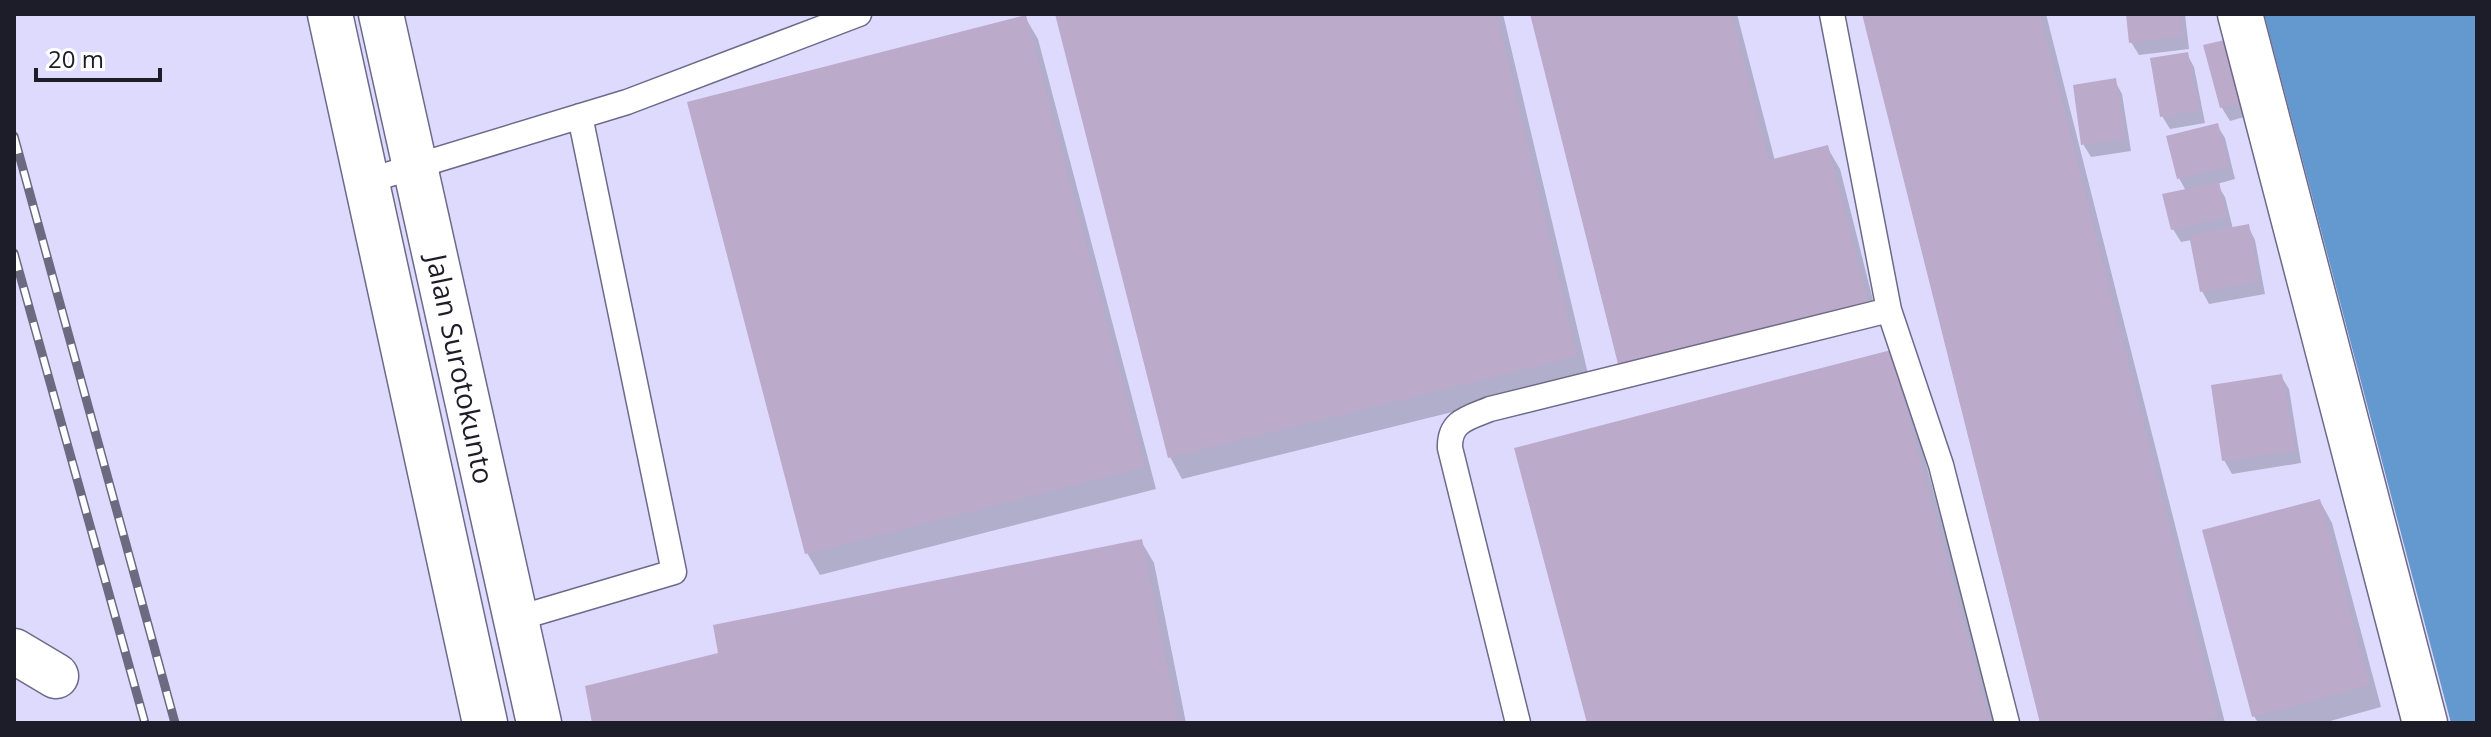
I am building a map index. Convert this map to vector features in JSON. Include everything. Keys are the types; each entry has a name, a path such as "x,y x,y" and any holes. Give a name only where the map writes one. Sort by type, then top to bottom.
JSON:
{"main road":[{"name":"Jalan Surotokunto","path":"330,14 485,723"},
{"name":"Jalan Surotokunto","path":"381,14 539,723"},
{"path":"2240,14 2425,723"},
{"path":"14,651 56,676"}],"lane":[{"path":"367,181 627,102 859,14"},
{"path":"1832,14 1889,310 1941,465 2007,723"},
{"path":"515,619 674,572 580,116"},
{"path":"1518,723 1450,448 1451,430 1457,422 1490,409 1889,310"}],"water":[{"path":"2264,14 2477,14 2477,723 2451,723"}],"building":[{"path":"1055,14 1497,14 1577,356 1168,458"},
{"path":"1530,14 1732,14 1769,160 1828,145 1868,302 1618,364"},
{"path":"1862,14 2040,14 2218,717 2193,723 2040,723"},
{"path":"2126,14 2180,14 2182,36 2129,43"},
{"path":"1026,15 1145,467 805,554 687,102"},
{"path":"2233,38 2249,101 2220,108 2203,45"},
{"path":"2188,52 2199,110 2160,117 2150,58"},
{"path":"2116,78 2125,139 2081,145 2073,85"},
{"path":"2218,123 2229,166 2177,179 2166,136"},
{"path":"2219,182 2227,217 2171,230 2162,194"},
{"path":"2249,224 2259,281 2200,292 2189,235"},
{"path":"1891,350 1990,723 1587,723 1514,448"},
{"path":"2282,374 2295,450 2222,461 2211,385"},
{"path":"2320,499 2370,685 2252,717 2202,530"},
{"path":"1142,539 1179,723 592,723 585,686 718,653 713,625"}],"railway":[{"path":"14,136 175,723"},
{"path":"14,253 145,723"}]}
